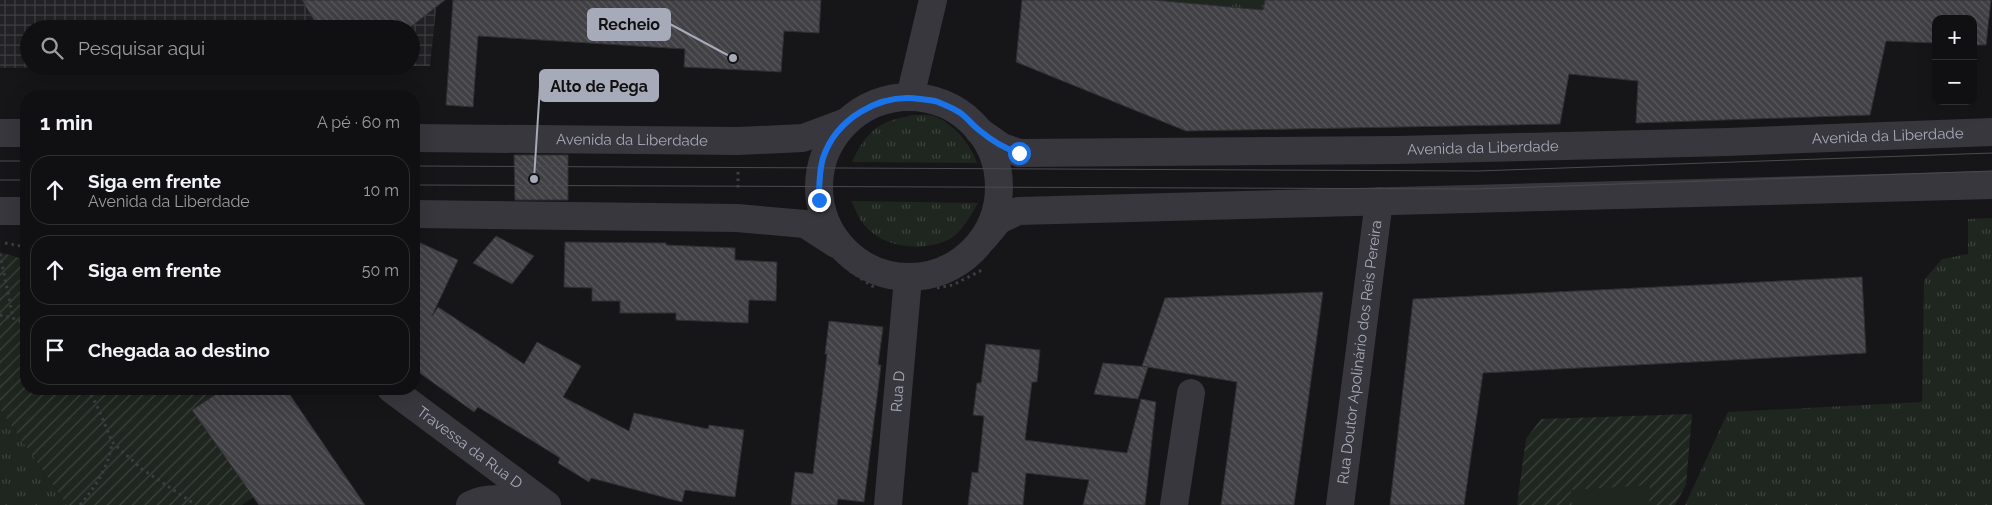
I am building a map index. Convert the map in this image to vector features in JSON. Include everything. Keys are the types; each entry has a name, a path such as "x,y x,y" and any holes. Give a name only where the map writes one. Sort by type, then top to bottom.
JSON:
{"street":[{"path":"910,97 932,0"},
{"path":"838,245 824,221 819,200 818,179 823,158 833,138 846,122 865,108 887,100 910,97 936,101 960,113 979,130 990,147 996,165 999,184 998,203 993,222 984,238"},
{"name":"Avenida da Liberdade","path":"420,138 738,141 804,138 846,122"},
{"name":"Avenida da Liberdade","path":"979,130 1002,148 1019,153 1397,150 1737,142 1992,132"},
{"path":"0,132 20,133"},
{"path":"420,214 737,218 805,224 838,245 854,260 879,273 908,278 937,273 963,260 999,220 1018,211 1992,185"},
{"name":"Rua Doutor Apolinário dos Reis Pereira","path":"1340,505 1379,201"},
{"path":"0,210 20,211"},
{"name":"Rua D","path":"888,505 908,278"},
{"path":"1174,505 1191,392"},
{"name":"Travessa da Rua D","path":"399,395 547,505"},
{"path":"470,505 482,499 505,500 528,505"}],"path":[{"path":"738,168 738,195"},
{"path":"0,242 20,247"},
{"path":"0,254 13,318"},
{"path":"0,315 20,321"},
{"path":"91,395 112,442 142,469 196,505"},
{"path":"80,505 97,485 109,460 112,442"}],"shaded area":[{"path":"0,0 437,0 430,66 420,66 420,20 20,20 20,68 0,68"}],"green space":[{"path":"1154,0 1265,0 1263,10"},
{"path":"914,115 932,115 948,124 966,142 977,163 852,162 863,142 876,129 892,120"},
{"path":"851,201 978,203 962,228 950,239 927,246 915,247 902,246 879,238 860,220"},
{"path":"1992,218 1992,505 1685,505 1728,412 1922,402 1924,280 1942,259 1968,254 1968,219"},
{"path":"0,252 20,258 20,395 215,395 192,410 253,497 242,505 67,505 0,409"},
{"path":"0,409 67,505 0,505"},
{"path":"1692,414 1686,485 1675,505 1517,505 1526,439 1541,419"},
{"path":"1650,485 1649,505 1572,505 1571,490"}],"building":[{"path":"302,0 445,0 419,20 314,20"},
{"path":"453,0 821,0 819,33 784,31 781,72 684,67 685,49 478,36 473,107 446,105"},
{"path":"1022,0 1154,0 1263,10 1265,0 1991,0 1986,45 1977,45 1977,15 1932,15 1932,43 1886,41 1870,115 1636,123 1638,81 1569,74 1560,124 1186,131 1016,62"},
{"path":"514,155 568,155 568,200 515,200"},
{"path":"496,236 534,256 512,284 473,263"},
{"path":"565,242 666,243 666,245 735,248 735,260 777,262 776,301 749,300 748,323 676,320 676,313 620,313 620,301 592,301 592,288 564,287"},
{"path":"420,243 458,260 432,316 438,307 524,364 537,342 581,366 563,397 629,431 634,413 708,429 709,425 744,430 735,497 685,490 682,502 591,478 589,482 558,463 560,458 478,407 474,412 420,373"},
{"path":"1862,277 1866,353 1483,373 1464,505 1390,505 1413,299"},
{"path":"1323,292 1294,505 1221,505 1237,382 1142,366 1165,298"},
{"path":"829,321 883,327 878,365 881,365 864,502 838,499 837,505 791,505 795,472 813,474"},
{"path":"986,344 1040,350 1037,382 1032,382 1025,440 1127,453 1141,399 1156,402 1145,505 1083,505 1089,480 1026,473 1023,505 968,505 972,472 978,473 984,416 973,415 977,383 981,383"},
{"path":"1103,363 1148,367 1138,399 1094,394"},
{"path":"215,395 290,395 365,505 259,505 192,410"}],"tram line":[{"path":"420,166 1477,171 1992,153"},
{"path":"0,161 20,161"},
{"path":"420,185 1478,189 1992,171"},
{"path":"0,180 20,180"}],"place":[{"name":"Recheio","path":"733,58"},
{"name":"Alto de Pega","path":"534,179"}],"route":[{"path":"819,200 818,179 823,158 833,138 846,122 865,108 887,100 910,97 936,101 960,113 1002,148 1019,153"}]}
